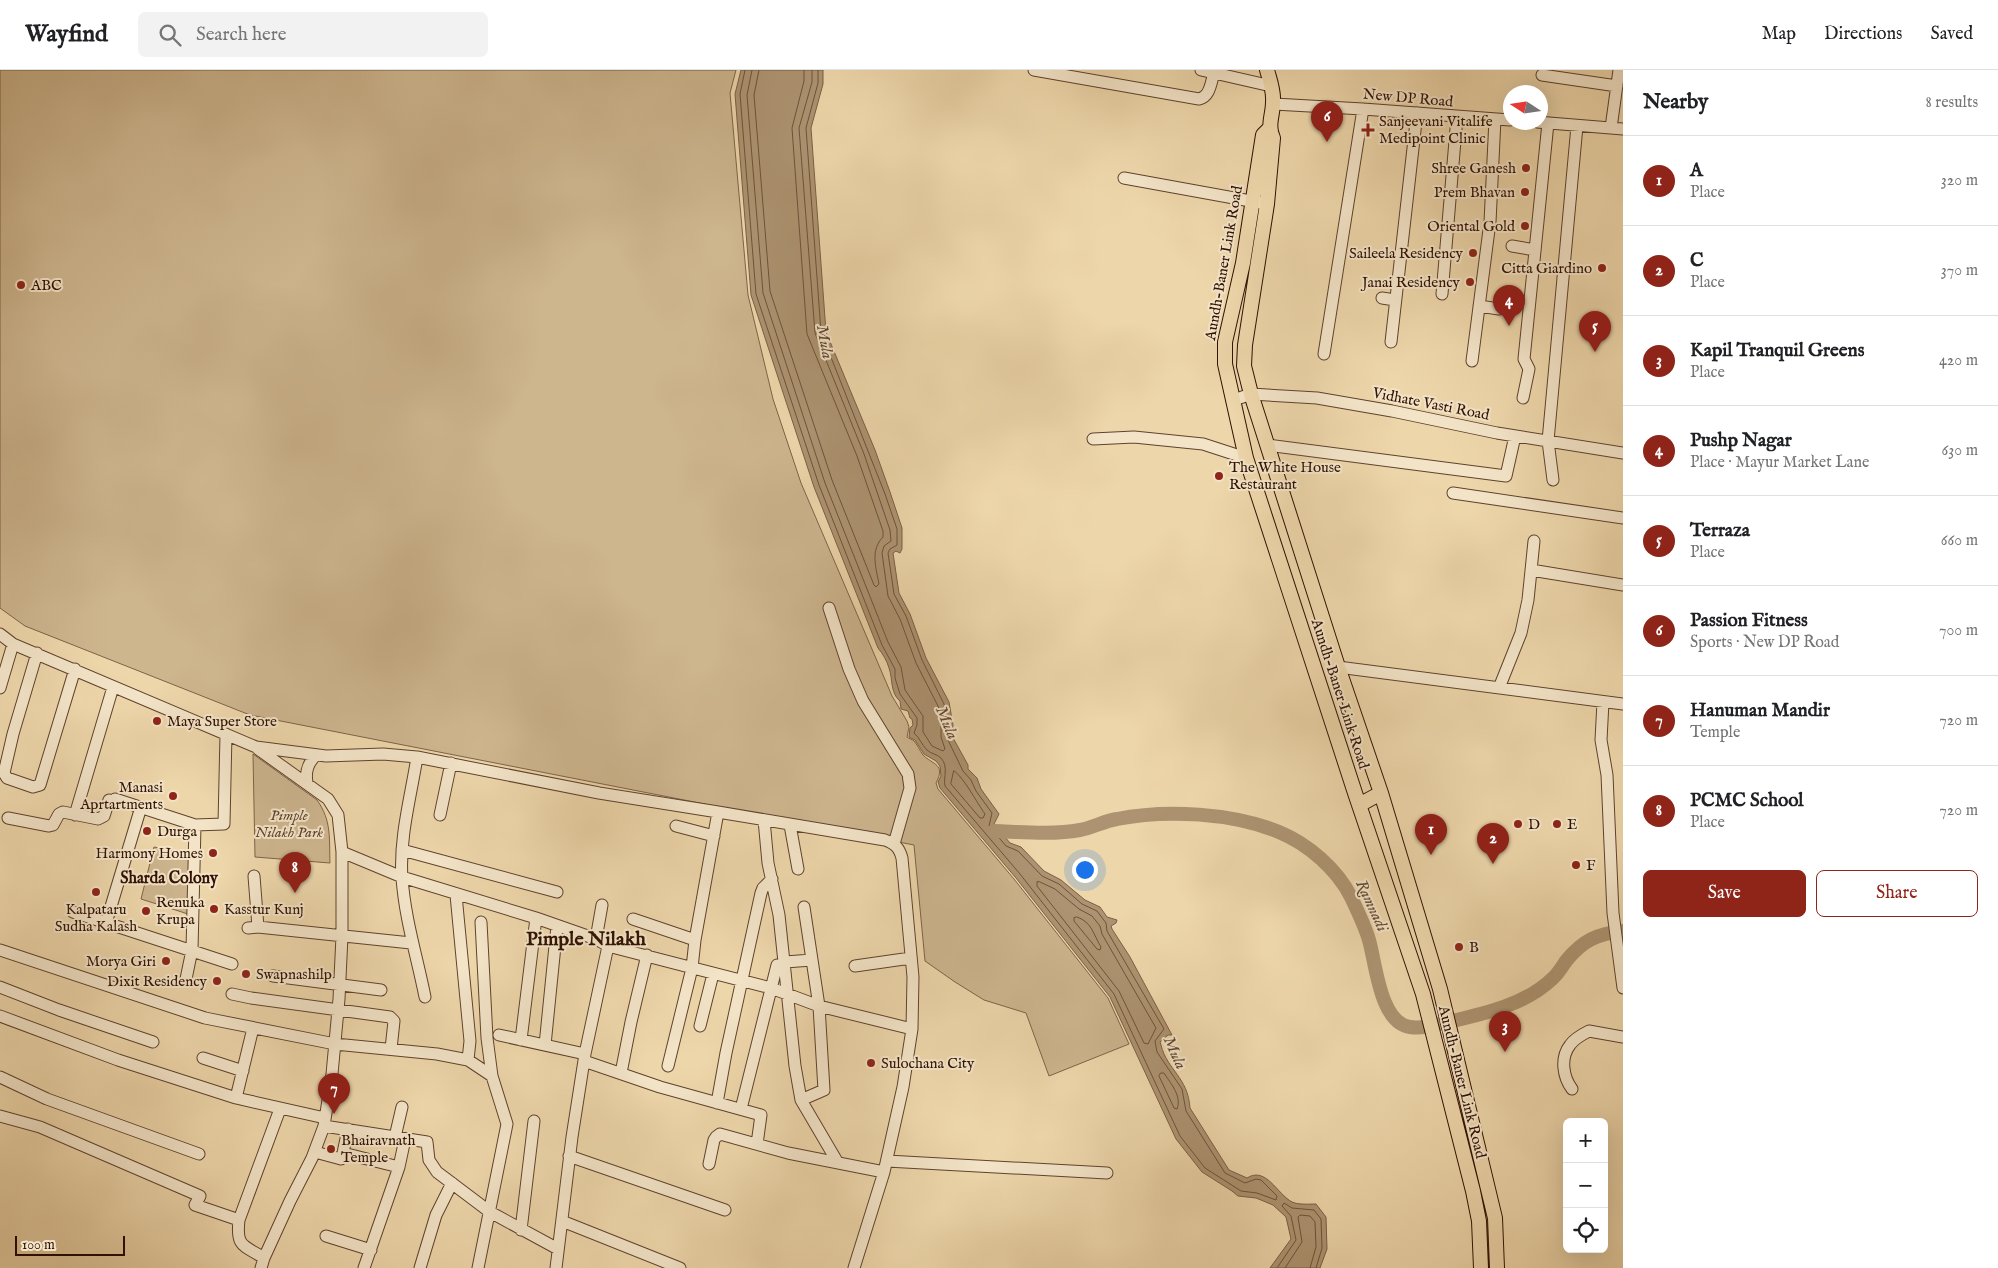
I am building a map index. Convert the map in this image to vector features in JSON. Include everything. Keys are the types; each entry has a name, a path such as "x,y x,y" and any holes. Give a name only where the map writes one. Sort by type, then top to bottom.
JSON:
{"main road":[{"path":"1267,70 1274,104"},
{"name":"Aundh-Baner Link Road","path":"1274,104 1269,129 1263,135 1251,202 1243,263 1225,342 1225,364 1246,458 1359,805 1424,994 1479,1221 1481,1268"},
{"name":"Aundh-Baner Link Road","path":"1269,129 1273,138 1267,204 1244,345 1244,366 1251,394 1338,667 1381,793 1440,989 1495,1218 1497,1268"},
{"path":"1318,679 1338,667"},
{"path":"1359,805 1381,793"}],"street":[{"path":"1034,70 1199,99 1207,94 1214,73"},
{"path":"1201,70 1271,86"},
{"path":"1611,128 1619,70"},
{"path":"1542,75 1617,86"},
{"name":"New DP Road","path":"1274,104 1362,108 1503,120"},
{"path":"1324,354 1362,108"},
{"path":"1391,342 1416,113"},
{"path":"1442,294 1457,117"},
{"path":"1472,361 1490,222 1495,119"},
{"path":"1548,124 1623,129"},
{"path":"1553,480 1548,441 1577,126"},
{"path":"1523,398 1529,369 1524,359 1535,250 1542,130"},
{"path":"1124,178 1267,204"},
{"path":"1512,246 1535,250"},
{"path":"1382,298 1395,300"},
{"path":"1479,306 1499,309"},
{"name":"Vidhate Vasti Road","path":"1234,400 1251,394 1325,399 1515,436 1623,452"},
{"path":"1267,444 1506,476 1515,436"},
{"path":"1093,439 1134,437 1203,444 1246,458"},
{"path":"1453,493 1623,518"},
{"path":"1499,688 1521,633 1528,600 1534,541"},
{"path":"1531,570 1623,585"},
{"path":"829,608 863,701 910,780 910,788 894,844"},
{"path":"0,634 12,644 256,747 328,799 334,807 342,833 342,936 335,1044 325,1122 315,1152 263,1263 243,1245 237,1236 239,1220 280,1109"},
{"path":"0,688 12,644"},
{"path":"37,653 13,734 4,773 6,778 34,787 40,785 75,669"},
{"path":"1338,667 1623,704"},
{"path":"75,815 114,688"},
{"path":"1603,702 1601,740 1607,775 1613,913 1622,982"},
{"path":"8,818 49,826 56,822 59,814 63,812 98,820 104,816 112,799 196,825 224,824 226,734"},
{"path":"256,747 316,755 383,754 417,757 599,794 885,840 899,848 902,858 913,977 912,1030 903,1087 886,1166 854,1268"},
{"path":"307,783 307,767 316,755"},
{"path":"417,757 402,850 402,877 411,942 425,997"},
{"path":"440,815 451,763"},
{"path":"106,923 141,808"},
{"path":"668,1066 692,968 695,940 718,812"},
{"path":"764,820 779,915 781,964 789,995 795,1066 801,1100 838,1163"},
{"path":"790,824 798,869"},
{"path":"186,979 192,950 196,825"},
{"path":"676,826 714,836"},
{"path":"402,850 557,892"},
{"path":"342,852 402,877 536,918 596,939 608,946 771,988 819,1006 912,1030"},
{"path":"254,876 253,927 411,942"},
{"path":"717,1103 760,893 765,884 772,879"},
{"path":"456,895 470,1041 468,1060"},
{"path":"596,939 602,905"},
{"path":"801,1100 824,1090 819,1006 804,907"},
{"path":"73,912 232,964"},
{"path":"521,1040 536,918"},
{"path":"633,919 695,940"},
{"path":"478,1268 507,1124 492,1076 487,1038 481,922"},
{"path":"545,1045 557,926"},
{"path":"556,1268 569,1156 585,1058 608,946"},
{"path":"0,950 164,1006 205,1018 335,1044 437,1054 468,1060 492,1076"},
{"path":"621,1073 647,956"},
{"path":"855,966 911,958"},
{"path":"781,964 812,960"},
{"path":"741,1109 771,988 781,964"},
{"path":"700,1026 713,974"},
{"path":"273,976 381,990"},
{"path":"0,987 59,1010 153,1042"},
{"path":"232,994 393,1019 391,1049"},
{"path":"0,1016 118,1060 236,1098 280,1109 348,1130 427,1142 429,1160 437,1172 490,1212 558,1249"},
{"path":"236,1098 253,1028"},
{"path":"1572,1089 1566,1081 1564,1074 1564,1057 1570,1045 1589,1031 1623,1037"},
{"path":"499,1035 545,1045 585,1058 660,1087 761,1114 757,1144"},
{"path":"202,1058 242,1071"},
{"path":"0,1077 47,1099 199,1154"},
{"path":"364,1268 399,1167 402,1107"},
{"path":"0,1116 40,1127 191,1192 200,1196 195,1205 239,1220"},
{"path":"522,1230 534,1121"},
{"path":"315,1152 341,1159 348,1130"},
{"path":"709,1164 714,1140 717,1135 838,1163 1107,1173"},
{"path":"343,1152 399,1167"},
{"path":"569,1156 725,1210"},
{"path":"420,1268 436,1216 452,1183"},
{"path":"562,1221 680,1268"},
{"path":"326,1236 371,1250"}],"green space":[{"path":"0,70 736,70 730,93 748,295 773,399 801,483 892,696 907,721 909,727 907,737 914,741 923,755 939,768 939,777 936,783 938,789 1014,879 1108,998 1129,1044 1049,1076 1026,1013 984,1000 925,961 914,845 250,715 25,626 0,608"},
{"name":"Pimple Nilakh Park","path":"253,754 317,800 327,823 330,863 255,857"},
{"path":"154,847 191,854 188,914 141,899"}],"water":[{"name":"Mula","path":"741,70 823,70 823,84 811,128 826,332 875,450 902,528 902,549 900,553 896,551 893,553 899,593 910,614 926,658 949,702 953,725 952,736 968,765 968,769 977,778 981,789 999,814 994,824 1010,843 1021,847 1044,871 1061,880 1085,900 1100,907 1107,917 1117,920 1111,926 1112,929 1130,957 1172,1035 1168,1035 1160,1042 1164,1054 1182,1081 1190,1108 1229,1170 1247,1178 1254,1175 1266,1178 1292,1202 1316,1204 1326,1217 1327,1249 1320,1268 1270,1268 1291,1239 1286,1217 1273,1205 1256,1198 1238,1196 1202,1172 1176,1139 1110,997 1016,878 940,788 938,782 941,776 940,766 936,761 924,754 915,740 909,737 910,728 913,725 912,719 908,711 901,709 900,701 893,690 888,665 878,648 814,487 751,295 735,94"}],"waterway":[{"name":"Ramnadi","path":"994,831 1069,832 1117,819 1157,814 1178,814 1220,817 1241,821 1290,837 1311,850 1330,867 1345,887 1356,907 1367,935 1377,977 1386,1004 1392,1015 1400,1023 1410,1027 1429,1026 1461,1019 1489,1012 1516,1002 1529,996 1552,979 1572,954 1591,939 1623,931"}],"place":[{"name":"Sanjeevani Vitalife Medipoint Clinic","path":"1368,130"},
{"name":"Passion Fitness","path":"1327,142"},
{"name":"Shree Ganesh","path":"1526,168"},
{"name":"Prem Bhavan","path":"1525,192"},
{"name":"Oriental Gold","path":"1525,226"},
{"name":"Saileela Residency","path":"1473,253"},
{"name":"Citta Giardino","path":"1602,268"},
{"name":"Janai Residency","path":"1470,282"},
{"name":"ABC","path":"21,285"},
{"name":"Pushp Nagar","path":"1509,326"},
{"name":"Terraza","path":"1595,352"},
{"name":"The White House Restaurant","path":"1219,476"},
{"name":"Maya Super Store","path":"157,721"},
{"name":"Manasi Aprtartments","path":"173,796"},
{"name":"D","path":"1518,824"},
{"name":"E","path":"1557,824"},
{"name":"Durga","path":"147,831"},
{"name":"Harmony Homes","path":"213,853"},
{"name":"A","path":"1431,855"},
{"name":"C","path":"1493,864"},
{"name":"F","path":"1576,865"},
{"name":"Kalpataru Sudha Kalash","path":"96,892"},
{"name":"PCMC School","path":"295,893"},
{"name":"Kasstur Kunj","path":"214,909"},
{"name":"Renuka Krupa","path":"146,911"},
{"name":"B","path":"1459,947"},
{"name":"Morya Giri","path":"166,961"},
{"name":"Swapnashilp","path":"246,974"},
{"name":"Dixit Residency","path":"217,981"},
{"name":"Kapil Tranquil Greens","path":"1505,1052"},
{"name":"Sulochana City","path":"871,1063"},
{"name":"Hanuman Mandir","path":"334,1114"},
{"name":"Bhairavnath Temple","path":"331,1149"}],"district":[{"name":"Sharda Colony","path":"169,879"},
{"name":"Pimple Nilakh","path":"586,939"}]}
